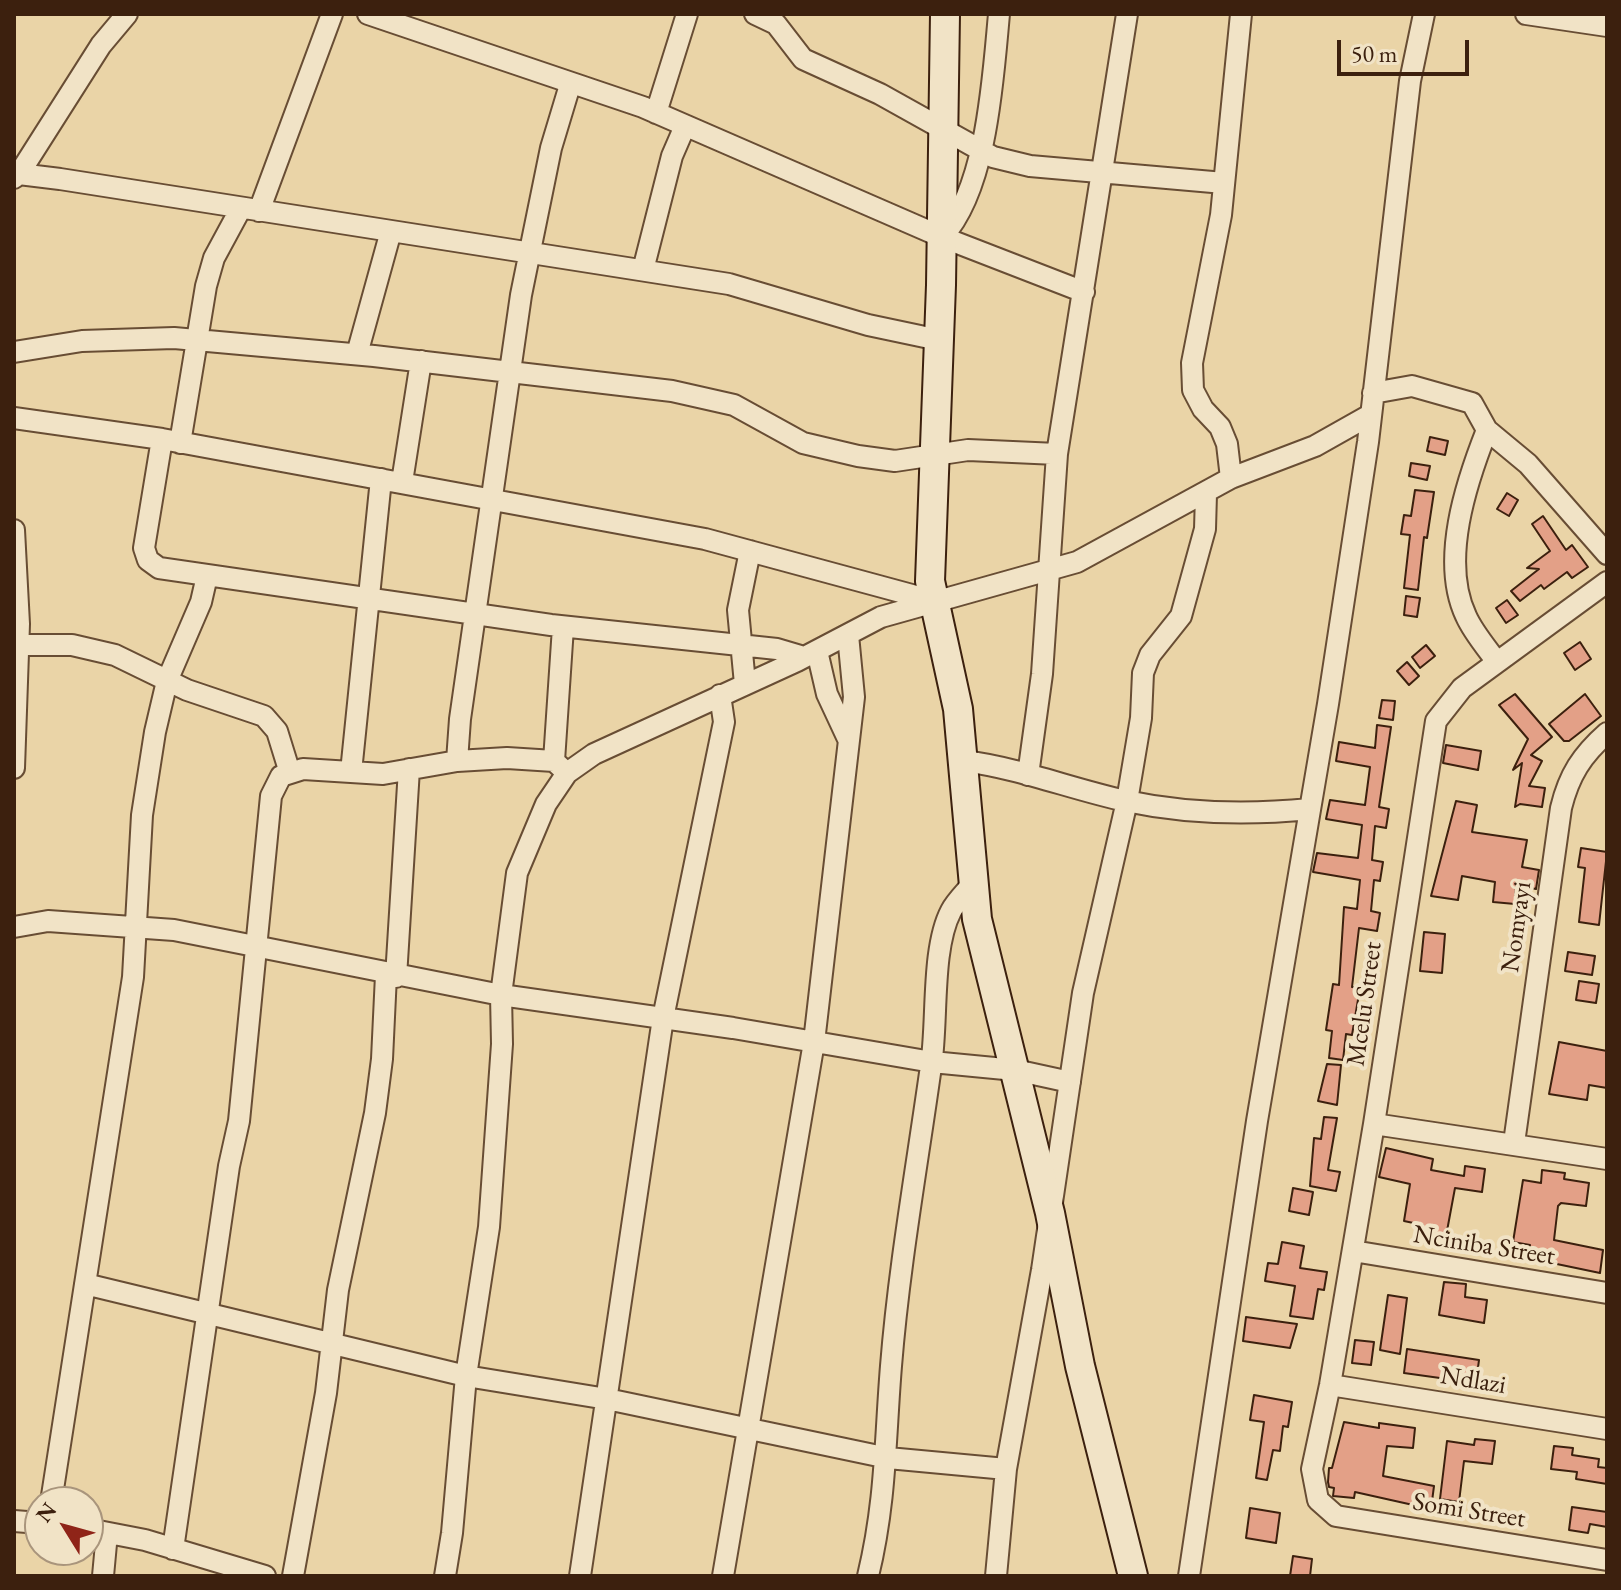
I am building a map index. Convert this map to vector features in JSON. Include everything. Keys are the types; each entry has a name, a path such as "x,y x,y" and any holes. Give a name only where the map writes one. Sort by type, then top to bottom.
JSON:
{"street":[{"path":"127,14 101,45 16,176 530,251 729,284 868,325 939,340"},
{"path":"332,14 250,209 214,258 197,340 144,548 148,560 159,568 367,596 474,615 810,654"},
{"path":"368,14 656,113 942,237 1084,292"},
{"path":"656,113 687,14"},
{"path":"755,14 776,24 803,59 880,94 979,150 1030,166 1224,183"},
{"path":"945,14 942,237 930,581 958,709 977,919 1050,1213 1080,1366 1133,1576"},
{"path":"942,237 956,222 979,150 992,83 999,14"},
{"path":"1028,775 1042,674 1057,454 1127,14"},
{"path":"1231,478 1227,444 1220,427 1203,409 1193,390 1192,363 1224,183 1241,14"},
{"path":"1189,1576 1255,1136 1310,809 1370,415 1410,81 1424,14"},
{"path":"1526,14 1607,26"},
{"path":"457,761 474,615 530,251 551,148 570,85"},
{"path":"643,270 672,156 685,126"},
{"path":"357,354 391,231"},
{"path":"14,352 82,341 197,340 357,354 672,391 734,405 803,443 858,456 895,461 968,450 1057,454"},
{"path":"402,482 421,361"},
{"path":"1373,393 1412,386 1472,403 1487,430 1528,464 1607,554"},
{"path":"188,1576 181,1552 209,1312 229,1166 239,1121 271,796 281,776 303,769 383,774 457,761 560,767 810,654 881,617 1077,562 1231,478 1315,446 1370,415"},
{"path":"14,418 171,441 705,539 934,601"},
{"path":"1487,430 1466,500 1456,572 1458,594 1466,618 1497,662"},
{"path":"351,772 381,479"},
{"path":"996,1576 1006,1469 1050,1213 1083,993 1127,801 1141,718 1143,673 1150,655 1181,616 1205,529 1206,494"},
{"path":"14,530 19,645 14,768"},
{"path":"745,684 738,610 750,551"},
{"path":"53,1486 133,977 142,815 167,681 201,602 207,576"},
{"name":"Mcelu Street","path":"1325,1509 1313,1489 1312,1469 1353,1251 1436,721 1462,688 1607,582"},
{"path":"445,1576 452,1533 466,1376 489,1227 502,1044 501,995 517,873 560,767 563,627"},
{"path":"723,1576 814,1042 854,697 848,635"},
{"path":"19,645 86,648 115,655 167,681 264,716 277,731 290,773"},
{"path":"810,654 848,739"},
{"path":"580,1576 663,1018 724,722 720,695"},
{"name":"Nomyayi","path":"1514,1143 1561,808 1567,783 1583,754 1607,733"},
{"path":"964,761 1127,801 1254,814 1310,809"},
{"path":"293,1576 326,1393 330,1345 375,1113 391,976 409,769"},
{"path":"868,1576 880,1526 888,1458 891,1364 912,1184 932,1062 942,949 951,911 974,882"},
{"path":"14,927 48,921 174,930 391,976 501,995 932,1062 1015,1070 1070,1082"},
{"path":"1374,1124 1607,1159"},
{"name":"Nciniba Street","path":"1353,1251 1607,1293"},
{"path":"85,1284 466,1376 607,1399 888,1458 1006,1469"},
{"name":"Ndlazi","path":"1330,1385 1607,1429"},
{"name":"Somi Street","path":"1325,1509 1336,1516 1607,1560"},
{"path":"104,1533 265,1576"}],"building":[{"path":"1430,437 1448,441 1445,455 1427,451"},
{"path":"1411,463 1430,466 1427,480 1409,476"},
{"path":"1415,490 1434,492 1427,538 1424,537 1418,590 1404,588 1410,535 1401,534 1404,515 1411,516"},
{"path":"1507,493 1518,500 1509,516 1497,509"},
{"path":"1543,516 1566,550 1572,545 1588,567 1572,578 1567,572 1544,589 1541,585 1520,601 1511,591 1539,569 1527,568 1550,551 1532,524"},
{"path":"1406,596 1420,598 1417,617 1404,615"},
{"path":"1507,600 1518,615 1506,623 1496,608"},
{"path":"1580,642 1591,659 1575,670 1564,653"},
{"path":"1426,645 1435,656 1420,668 1412,657"},
{"path":"1407,662 1419,676 1409,685 1397,671"},
{"path":"1515,694 1552,737 1531,755 1542,761 1529,786 1545,788 1542,807 1520,804 1515,807 1522,763 1513,770 1528,739 1499,705"},
{"path":"1585,694 1601,716 1569,741 1564,741 1549,724"},
{"path":"1382,700 1395,701 1393,720 1379,718"},
{"path":"1377,725 1391,727 1379,807 1389,809 1386,828 1375,826 1372,860 1383,862 1380,881 1374,880 1371,911 1380,913 1377,931 1359,928 1352,987 1360,988 1352,1035 1346,1034 1343,1060 1329,1058 1332,1031 1326,1030 1333,984 1339,985 1344,907 1357,909 1360,880 1313,872 1317,853 1358,858 1362,825 1326,819 1330,800 1365,805 1370,767 1336,761 1339,742 1375,748"},
{"path":"1446,745 1481,751 1478,770 1443,763"},
{"path":"1456,801 1477,805 1472,832 1527,840 1522,867 1539,870 1536,889 1516,885 1515,904 1493,902 1495,882 1462,876 1458,900 1431,896"},
{"path":"1581,848 1607,852 1599,925 1579,922 1585,868 1578,867"},
{"path":"1424,932 1445,934 1442,973 1420,971"},
{"path":"1568,952 1595,956 1592,975 1565,971"},
{"path":"1579,981 1599,984 1596,1003 1576,1000"},
{"path":"1559,1042 1607,1051 1607,1088 1589,1085 1587,1100 1549,1094"},
{"path":"1327,1064 1341,1065 1337,1105 1318,1101"},
{"path":"1324,1117 1337,1118 1328,1170 1340,1172 1336,1191 1310,1186 1314,1138 1321,1139"},
{"path":"1386,1148 1433,1159 1431,1170 1464,1176 1465,1166 1485,1169 1482,1192 1455,1188 1444,1247 1419,1242 1423,1225 1404,1221 1410,1184 1379,1177"},
{"path":"1542,1170 1565,1173 1564,1179 1589,1183 1586,1206 1561,1203 1558,1206 1554,1240 1603,1250 1600,1273 1528,1258 1530,1245 1513,1242 1523,1180 1541,1183"},
{"path":"1293,1188 1313,1192 1309,1215 1289,1211"},
{"path":"1282,1242 1304,1246 1300,1268 1327,1272 1324,1290 1318,1289 1313,1319 1290,1316 1295,1286 1265,1281 1268,1263 1278,1264"},
{"path":"1444,1282 1466,1284 1465,1297 1487,1300 1484,1323 1439,1315"},
{"path":"1388,1295 1407,1298 1400,1354 1380,1350"},
{"path":"1246,1317 1297,1324 1290,1348 1243,1341"},
{"path":"1355,1340 1374,1342 1371,1365 1352,1363"},
{"path":"1407,1349 1479,1360 1476,1383 1404,1373"},
{"path":"1254,1395 1292,1402 1288,1427 1283,1426 1280,1451 1273,1450 1267,1480 1256,1478 1264,1422 1250,1420"},
{"path":"1344,1422 1379,1428 1379,1423 1415,1428 1413,1448 1387,1446 1383,1476 1434,1486 1431,1509 1355,1492 1354,1498 1333,1496 1334,1488 1329,1487 1328,1482 1329,1468 1332,1468"},
{"path":"1475,1439 1495,1441 1492,1464 1464,1461 1459,1502 1440,1499 1447,1441 1474,1445"},
{"path":"1554,1446 1573,1448 1572,1455 1599,1459 1598,1467 1607,1468 1607,1484 1576,1479 1577,1472 1551,1469"},
{"path":"1572,1507 1607,1512 1607,1527 1590,1524 1588,1533 1569,1530"},
{"path":"1250,1508 1280,1513 1276,1543 1246,1538"},
{"path":"1293,1556 1312,1559 1310,1576 1290,1576"}]}
